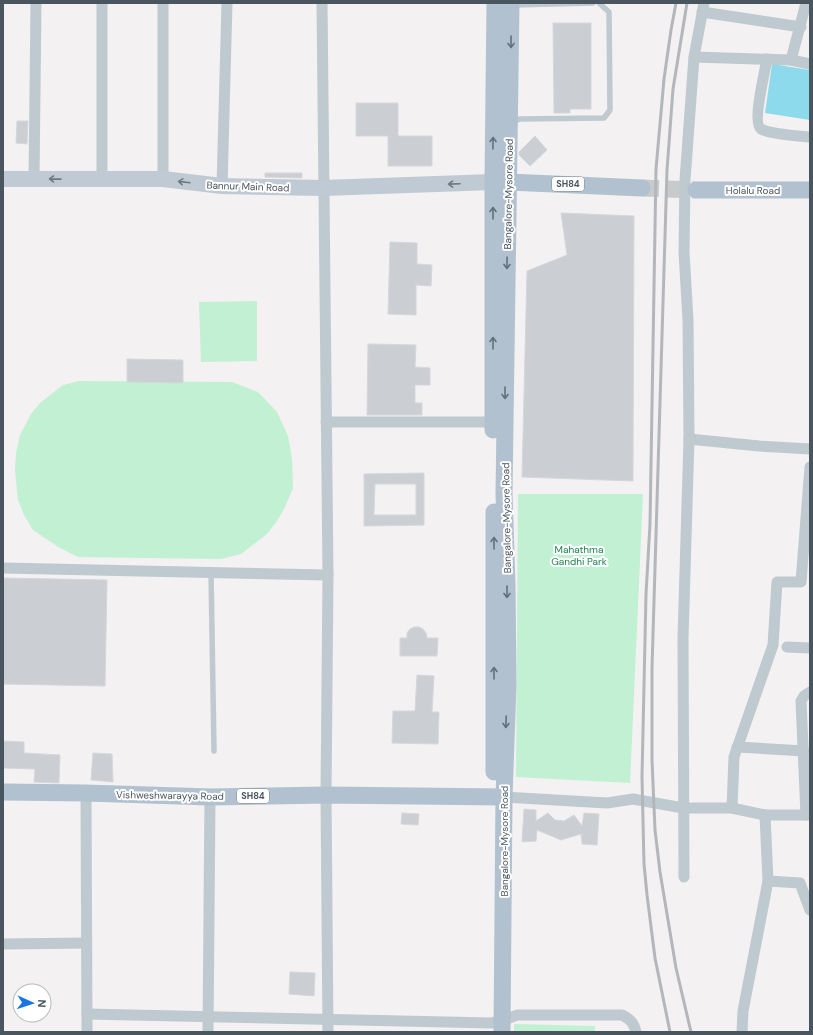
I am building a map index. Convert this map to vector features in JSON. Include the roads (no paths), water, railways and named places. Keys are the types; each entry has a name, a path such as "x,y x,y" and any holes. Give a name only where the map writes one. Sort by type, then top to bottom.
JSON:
{"main road":[{"name":"Bangalore-Mysore Road","path":"496,1027 499,796 493,422 501,182 510,122 503,4"},
{"name":"Bangalore-Mysore Road","path":"499,796 508,685 501,182 503,4"},
{"name":"Bannur Main Road","path":"3,179 163,179 222,186 323,188 501,182"},
{"name":"SH84","path":"501,182 642,188"},
{"name":"Holalu Road","path":"696,190 810,190"},
{"name":"Vishweshwarayya Road","path":"3,792 210,797 326,795 499,796"}],"street":[{"path":"34,179 36,3"},
{"path":"102,3 102,180"},
{"path":"163,3 163,179"},
{"path":"222,186 227,3"},
{"path":"322,3 328,575 326,795 328,1032"},
{"path":"792,60 805,21 806,3"},
{"path":"684,877 683,638 689,439 688,320 684,252 685,180 694,57 703,7 805,21"},
{"path":"694,57 792,60 810,64"},
{"path":"767,59 757,116 758,125 761,129 771,132 810,137"},
{"path":"326,422 493,422"},
{"path":"689,439 759,446 810,449"},
{"path":"732,808 734,757 773,645 777,582 801,582 810,467"},
{"path":"3,568 328,575"},
{"path":"787,647 810,648"},
{"path":"499,796 607,802 633,799 683,808 732,808 765,815 808,815 801,701 804,696 810,692"},
{"path":"737,747 804,751"},
{"path":"86,793 87,1032"},
{"path":"208,1032 210,797"},
{"path":"742,1032 743,1010 768,880 765,815"},
{"path":"768,880 800,883 807,890 810,910"},
{"path":"3,944 86,943"},
{"path":"87,1014 328,1019 496,1027 517,1015 622,1015 630,1019 635,1026 636,1032"}],"lane":[{"path":"503,4 593,3"},
{"path":"510,122 520,119 604,118 610,110 609,12 598,3"},
{"path":"211,572 214,752"}],"water":[{"path":"772,64 810,70 810,120 765,113"}],"tunnel":[{"path":"642,188 696,190"}],"railway":[{"path":"670,1032 655,958 647,895 644,864 642,777 646,594 650,524 656,169 664,79 676,3"},
{"path":"687,3 673,89 667,170 652,668 652,760 655,830 660,872 676,968 691,1032"}],"park label":[{"name":"Mahathma Gandhi Park","path":"579,554"}]}
